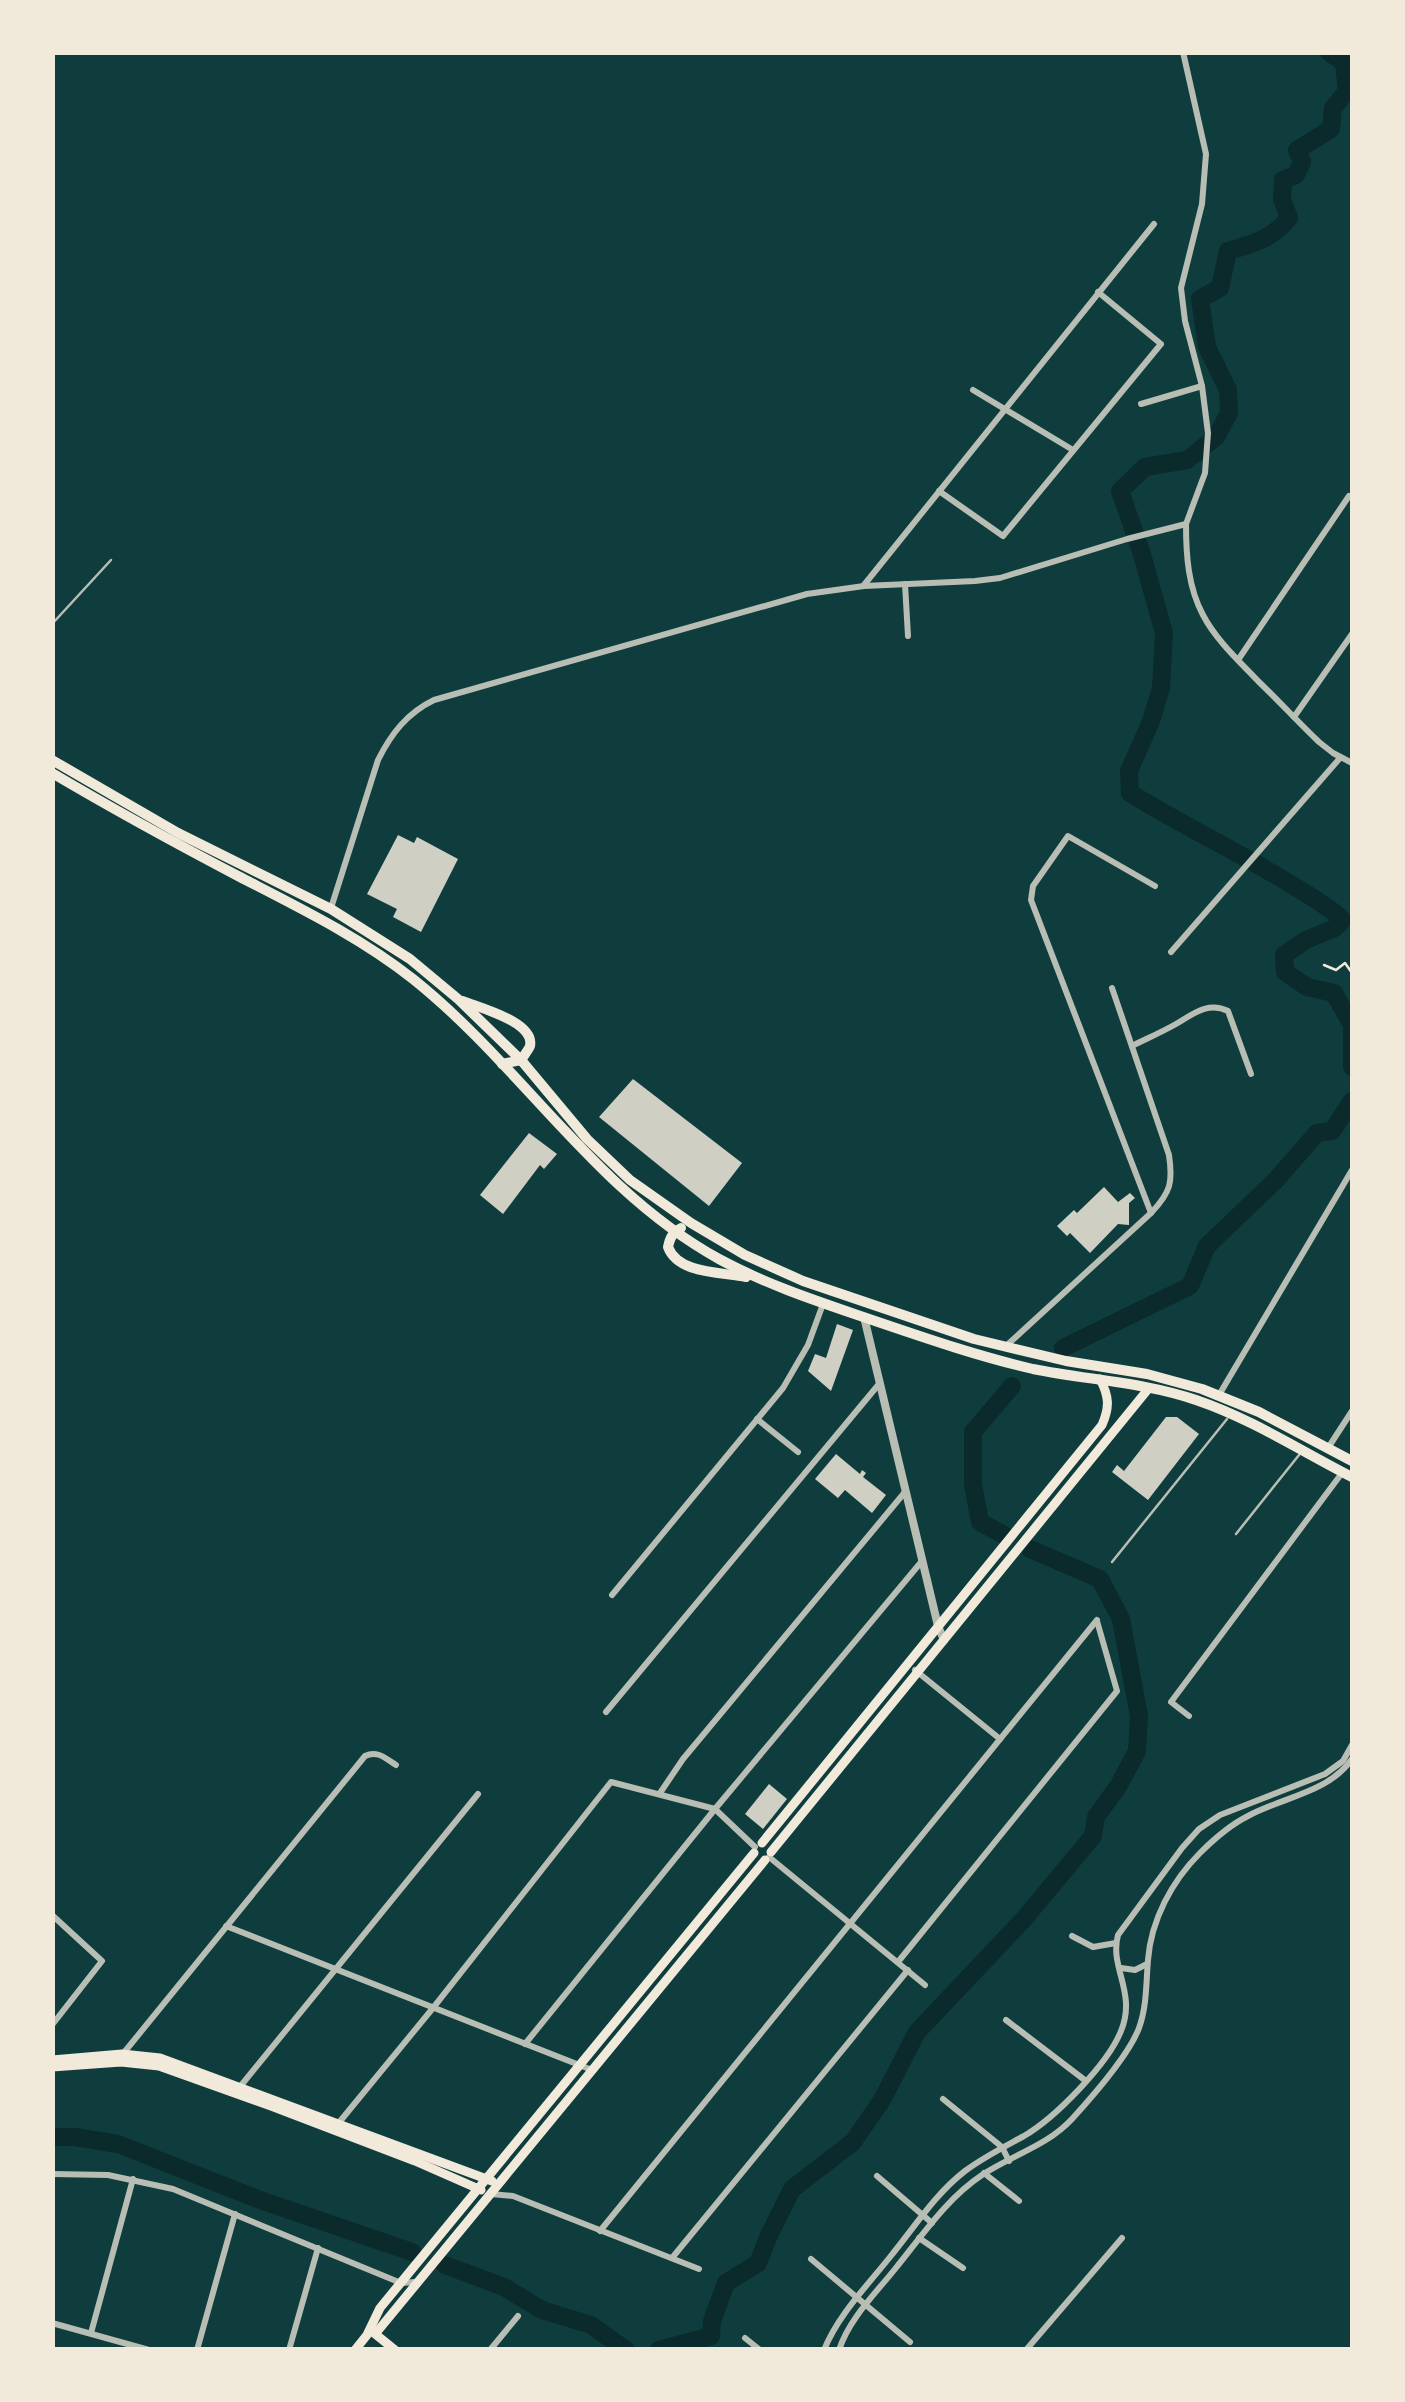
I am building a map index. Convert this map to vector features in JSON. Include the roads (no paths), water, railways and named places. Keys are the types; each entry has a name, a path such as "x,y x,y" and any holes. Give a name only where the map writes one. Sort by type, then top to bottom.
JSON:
{"main road":[{"path":"52,760 178,833 331,909 410,959 521,1060 600,1152 639,1187 690,1224 745,1254 803,1280 950,1332 1043,1356 1148,1374 1219,1396 1260,1412 1352,1460"},
{"path":"52,773 150,830 354,938 414,980 502,1064 591,1160 698,1246 760,1279 964,1351 1197,1400 1348,1474"},
{"path":"458,999 506,1018 526,1031 530,1048 521,1060 502,1064"},
{"path":"690,1224 675,1231 668,1247 676,1262 760,1279"},
{"path":"371,2334 380,2308 1102,1425 1109,1401 1100,1379"},
{"path":"355,2350 422,2278 1149,1388"},
{"path":"1102,1425 1113,1433"},
{"path":"1046,1494 1056,1502"},
{"path":"757,1847 770,1846 768,1856"},
{"path":"757,1847 756,1858 768,1856"},
{"path":"52,2063 122,2058 159,2066 237,2089 499,2184"},
{"path":"336,2126 491,2194"},
{"path":"371,2334 395,2350"}],"street":[{"path":"1183,52 1206,154 1202,204 1181,288 1184,322 1202,386 1208,433 1202,483 1186,524 1187,557 1198,604 1211,628 1238,660 1319,742 1352,763"},
{"path":"864,586 1154,224"},
{"path":"939,491 1003,536 1160,344 1098,292"},
{"path":"1141,404 1202,386"},
{"path":"973,390 1073,450"},
{"path":"1238,660 1348,496"},
{"path":"331,909 378,760 409,716 434,700 793,597 864,586 1000,578 1186,524"},
{"path":"905,584 908,636"},
{"path":"1294,717 1352,634"},
{"path":"1171,952 1340,758"},
{"path":"1151,1213 1031,900 1033,886 1068,836 1156,886"},
{"path":"1004,1347 1151,1213 1172,1182 1169,1155 1112,988"},
{"path":"1132,1046 1194,1012 1218,1006 1228,1011 1251,1074"},
{"path":"1219,1396 1352,1170"},
{"path":"612,1595 798,1366 824,1303"},
{"path":"864,1317 944,1640"},
{"path":"606,1712 880,1383"},
{"path":"1328,1448 1352,1411"},
{"path":"757,1419 798,1452"},
{"path":"1190,1716 1170,1702 1348,1474"},
{"path":"660,1793 683,1759 906,1491"},
{"path":"525,2044 922,1560"},
{"path":"600,2231 1097,1620 1117,1691 898,1962"},
{"path":"908,1664 1000,1739"},
{"path":"824,2350 834,2328 858,2297 960,2175 1057,2112 1114,2045 1123,2027 1127,1999 1116,1943 1121,1929 1182,1848 1220,1814 1324,1774 1343,1760 1352,1746"},
{"path":"122,2058 364,1756 379,1754 396,1766"},
{"path":"839,2350 865,2306 961,2191 984,2173 1045,2141 1070,2121 1129,2048 1143,2015 1154,1930 1170,1892 1187,1867 1227,1830 1250,1815 1327,1784 1352,1759"},
{"path":"336,2126 611,1782 715,1809 757,1847"},
{"path":"237,2089 478,1794"},
{"path":"1220,1814 1221,1825 1227,1830"},
{"path":"1199,1829 1212,1842"},
{"path":"768,1856 925,1985"},
{"path":"52,1916 102,1961 52,2025"},
{"path":"226,1926 592,2070"},
{"path":"1072,1936 1093,1948 1116,1943"},
{"path":"1120,1968 1135,1970 1148,1964"},
{"path":"672,2258 908,1970"},
{"path":"1006,2020 1086,2082"},
{"path":"943,2099 1002,2148 1009,2160"},
{"path":"984,2173 1019,2201"},
{"path":"52,2174 133,2179 173,2188 401,2283 410,2284 422,2278"},
{"path":"877,2176 932,2223"},
{"path":"91,2333 133,2179"},
{"path":"499,2184 513,2196"},
{"path":"491,2194 513,2196 699,2268"},
{"path":"198,2350 234,2214"},
{"path":"911,2232 964,2268"},
{"path":"1026,2350 1122,2238"},
{"path":"289,2350 318,2248"},
{"path":"811,2259 910,2342"},
{"path":"490,2350 518,2316"},
{"path":"52,2323 149,2350"},
{"path":"745,2338 760,2350"}],"lane":[{"path":"52,624 111,560"},
{"path":"1112,1562 1232,1414"},
{"path":"1236,1534 1303,1450"}],"waterway":[{"path":"1329,52 1344,63 1347,91 1333,108 1331,129 1297,150 1302,162 1296,175 1283,180 1282,199 1289,218 1269,236 1228,251 1220,288 1200,299 1207,347 1228,390 1229,413 1216,437 1187,460 1145,467 1120,491 1164,633 1161,688 1129,771 1130,793 1319,901 1343,920 1284,955 1285,972 1307,987 1334,993 1352,1025 1352,1067"},
{"path":"1063,1348 1190,1286 1207,1246 1275,1181 1317,1133 1332,1131 1352,1101"},
{"path":"1004,1535 980,1522 973,1485 973,1432 1012,1386"},
{"path":"659,2350 711,2336 712,2321 726,2283 758,2263 792,2189 853,2142 882,2100 917,2032 1023,1920 1093,1836 1096,1817 1137,1751 1139,1716 1121,1619 1100,1579 1030,1549"},
{"path":"52,2137 118,2144 260,2200 412,2252"},
{"path":"445,2265 504,2287 542,2310 591,2325 626,2350"}]}
